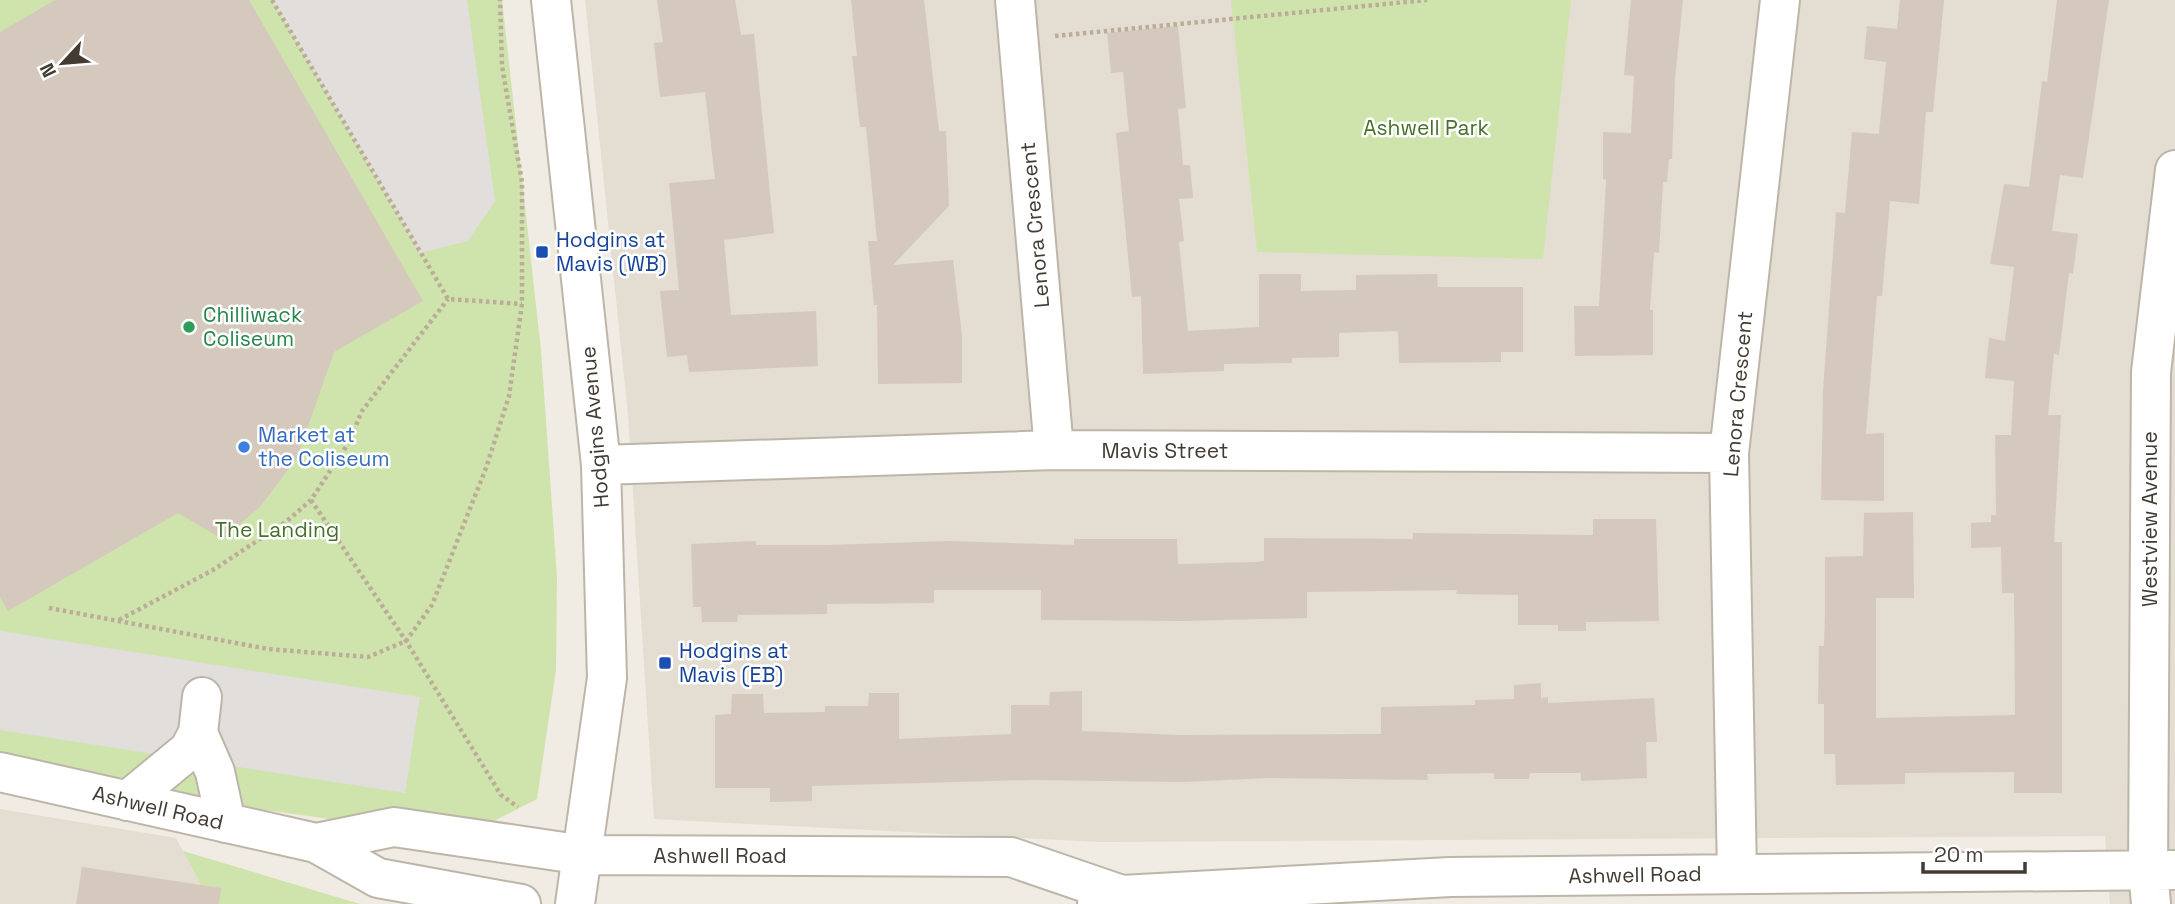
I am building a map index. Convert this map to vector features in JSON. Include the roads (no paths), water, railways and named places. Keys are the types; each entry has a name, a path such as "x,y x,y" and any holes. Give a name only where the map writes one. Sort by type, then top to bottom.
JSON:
{"street":[{"name":"Hodgins Avenue","path":"551,0 601,465 607,678 575,904"},
{"name":"Lenora Crescent","path":"1015,0 1054,450"},
{"name":"Lenora Crescent","path":"1737,874 1729,453 1780,0"},
{"name":"Westview Avenue","path":"2158,881 2163,448 2151,372 2175,170"},
{"name":"Mavis Street","path":"601,465 1054,450 1729,453"},
{"path":"127,801 189,750 200,715 226,823"},
{"name":"Ashwell Road","path":"0,772 316,843 378,878 521,904"},
{"name":"Ashwell Road","path":"316,843 394,827 583,855 1011,857 1110,900 1450,877 1737,874 2158,881"}],"place":[{"name":"Hodgins at Mavis (WB)","path":"542,252"},
{"name":"Chilliwack Coliseum","path":"189,327"},
{"name":"Market at the Coliseum","path":"244,447"},
{"name":"Hodgins at Mavis (EB)","path":"665,663"}],"park label":[{"name":"Ashwell Park","path":"1426,128"},
{"name":"The Landing","path":"277,530"}]}
